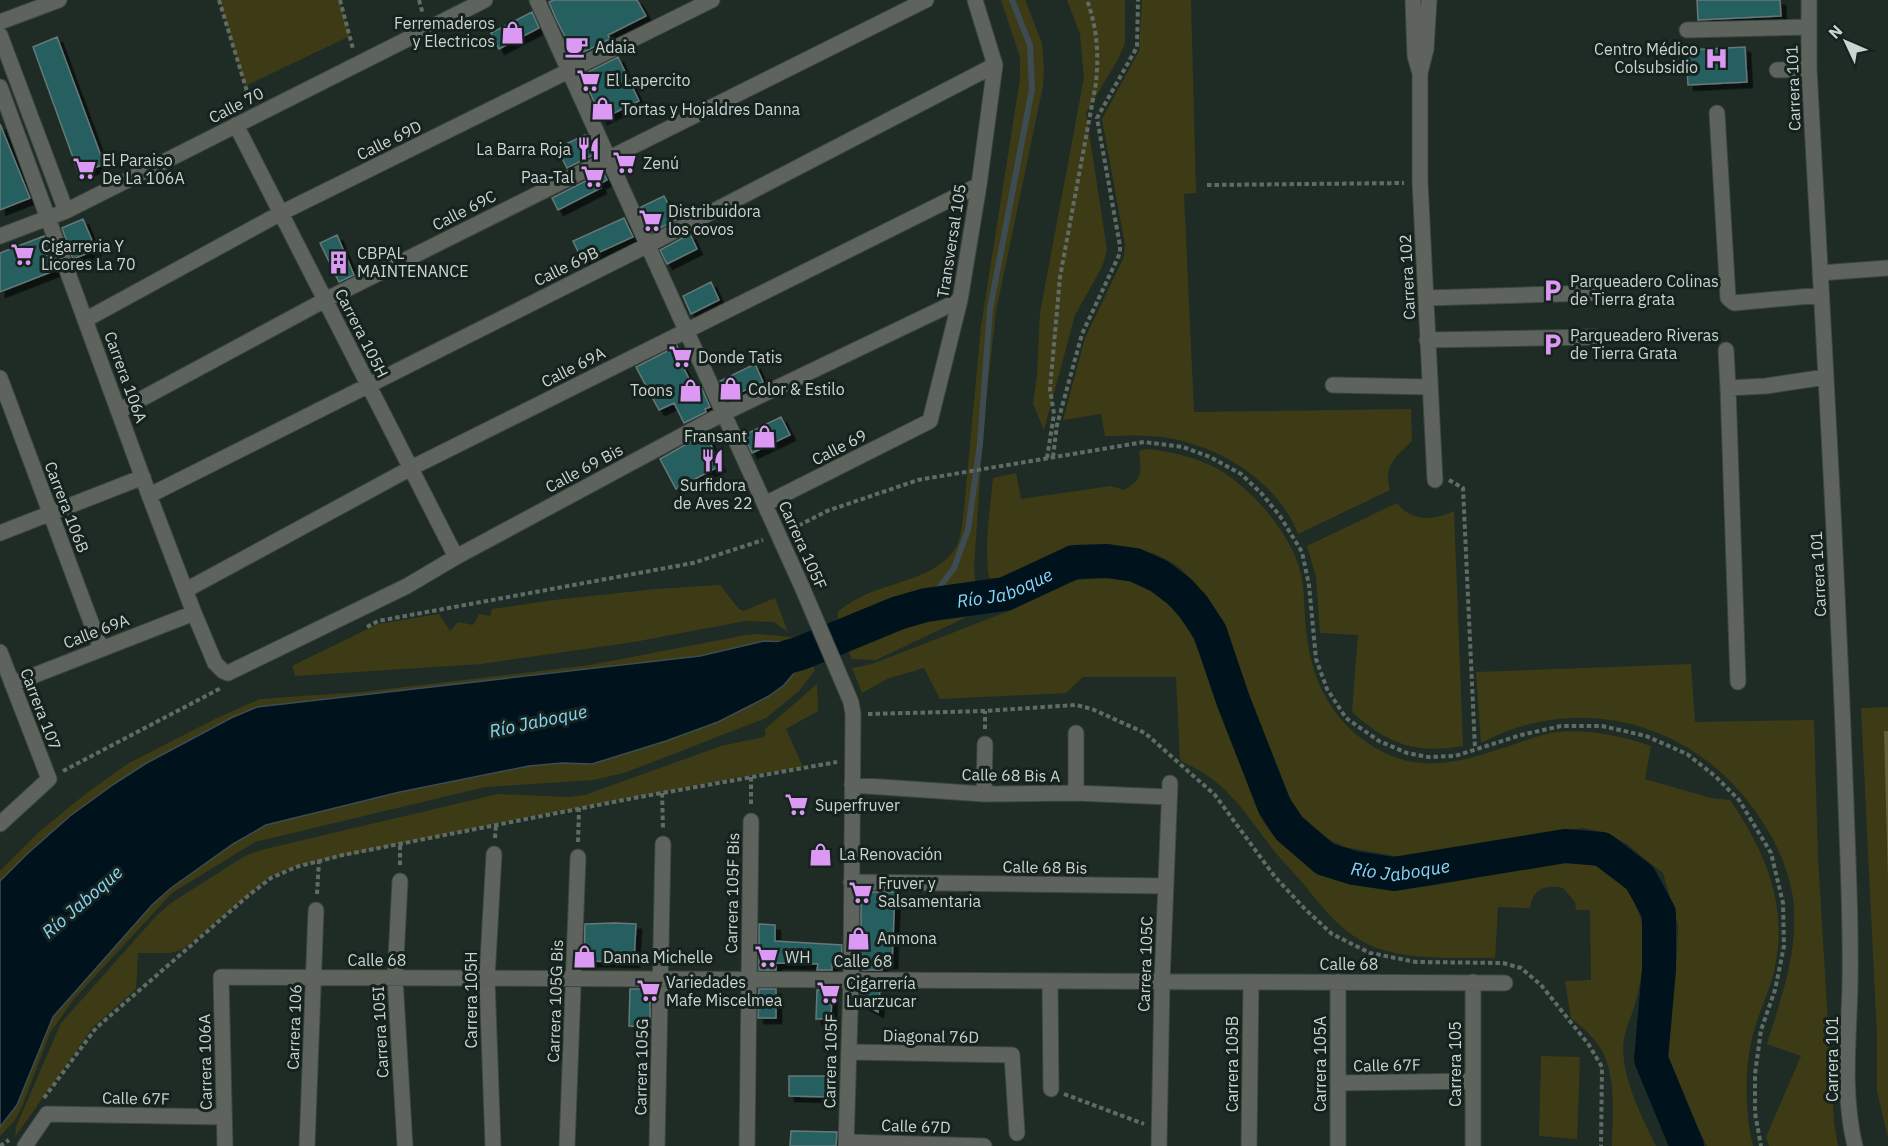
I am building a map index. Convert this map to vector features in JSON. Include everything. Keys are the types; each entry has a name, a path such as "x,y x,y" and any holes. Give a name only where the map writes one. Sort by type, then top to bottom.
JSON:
{"street":[{"path":"0,22 59,0"},
{"name":"Calle 70","path":"0,236 66,211 484,0"},
{"name":"Carrera 105F","path":"537,0 848,692 853,714 851,979 846,1144"},
{"name":"Calle 69D","path":"85,320 281,213 712,0"},
{"name":"Calle 69C","path":"119,411 324,300 926,0"},
{"path":"975,0 995,65"},
{"name":"Carrera 102","path":"1413,0 1415,57 1420,73"},
{"name":"Carrera 102","path":"1429,0 1426,49 1420,73 1420,182 1435,477"},
{"name":"Carrera 101","path":"1809,0 1809,69 1841,664 1850,888 1848,1077 1850,1122 1855,1146"},
{"path":"1687,30 1809,27"},
{"path":"0,35 66,211"},
{"name":"Transversal 105","path":"930,421 960,300 979,185 995,65"},
{"name":"Calle 69B","path":"150,495 648,245 995,65"},
{"path":"1777,70 1809,69"},
{"name":"Carrera 106A","path":"0,87 5,115 49,217 194,612 215,663 226,680"},
{"path":"1717,113 1728,298 1734,303 1821,295"},
{"name":"Carrera 105H","path":"236,125 456,557"},
{"name":"Calle 69A","path":"186,590 411,468 979,185"},
{"path":"1820,273 1888,268"},
{"path":"1426,298 1594,293"},
{"name":"Calle 69 Bis","path":"226,680 407,586 456,557 724,413 960,300"},
{"path":"1427,340 1595,337"},
{"path":"1726,350 1738,682"},
{"path":"1728,388 1766,386 1826,377"},
{"name":"Carrera 106B","path":"0,378 101,649"},
{"path":"1333,385 1430,387"},
{"name":"Calle 69","path":"765,504 930,421"},
{"path":"0,533 143,477"},
{"name":"Calle 69A","path":"12,684 194,612"},
{"name":"Carrera 107","path":"0,652 49,779"},
{"path":"1076,733 1076,794"},
{"path":"984,794 985,744"},
{"path":"0,824 49,779"},
{"name":"Calle 68 Bis A","path":"852,785 984,794 1076,794 1170,790"},
{"name":"Carrera 105C","path":"1159,1146 1162,982 1170,790"},
{"name":"Carrera 105F Bis","path":"747,1146 751,821"},
{"name":"Carrera 105G","path":"657,1146 663,844"},
{"name":"Carrera 105H","path":"493,1146 487,978 494,854"},
{"name":"Carrera 105G Bis","path":"567,1146 578,857"},
{"name":"Carrera 105I","path":"400,881 395,978 405,1146"},
{"name":"Calle 68 Bis","path":"851,882 1166,886"},
{"name":"Carrera 106","path":"307,1146 316,910"},
{"name":"Carrera 106A","path":"221,977 225,1146"},
{"name":"Calle 68","path":"221,977 1505,982"},
{"path":"1050,981 1051,1089"},
{"name":"Carrera 105B","path":"1249,1146 1251,981"},
{"name":"Carrera 105A","path":"1338,982 1338,1146"},
{"name":"Carrera 105","path":"1473,982 1473,1146"},
{"name":"Diagonal 76D","path":"849,1052 1012,1055 1017,1133"},
{"name":"Calle 67F","path":"1338,1083 1473,1082"},
{"name":"Calle 67F","path":"25,1146 47,1114 224,1117"},
{"name":"Calle 67D","path":"846,1144 984,1146"}],"path":[{"path":"219,0 254,116"},
{"path":"340,0 358,64"},
{"path":"1047,458 1054,414 1050,389 1057,297 1096,82 1097,38 1094,18 1087,0"},
{"path":"1053,457 1057,425 1082,333 1120,253 1097,117 1137,47 1138,0"},
{"path":"1207,185 1420,182"},
{"path":"359,630 378,621 693,563 779,535 827,511 918,480 1144,442 1183,447 1210,457 1241,474 1280,516 1302,552 1309,585 1316,659 1327,689 1346,718 1379,741 1407,753 1428,757 1455,756 1521,735 1561,726 1602,726 1647,736 1687,754 1715,776 1739,800 1771,853 1783,903 1784,946 1775,990 1761,1030 1755,1074 1755,1113 1761,1146"},
{"path":"1435,477 1462,488 1475,750"},
{"path":"49,779 226,680"},
{"path":"853,714 985,711 1076,705 1092,709 1145,733 1215,795 1275,877 1332,934 1370,953 1416,962 1503,963 1521,968 1541,985 1589,1045 1602,1067 1601,1146"},
{"path":"751,777 751,821"},
{"path":"662,793 663,844"},
{"path":"578,857 579,808"},
{"path":"400,843 400,881"},
{"path":"316,910 319,861"},
{"path":"1051,1089 1159,1129"}],"shaded area":[{"path":"219,0 340,0 350,36 245,86"},
{"path":"1001,0 1025,0 1042,43 1044,68 1043,86 996,311 984,420 974,566 975,581 988,586 1002,585 1058,562 1084,557 1109,556 1133,561 1155,571 1175,586 1193,606 1213,639 1271,798 1279,812 1310,843 1335,856 1401,862 1559,835 1584,833 1613,842 1651,869 1665,898 1657,1043 1659,1057 1671,1096 1695,1146 1678,1146 1639,1062 1639,1038 1651,909 1642,882 1601,852 1567,846 1400,876 1343,873 1316,862 1284,836 1266,813 1239,748 1259,814 1267,827 1276,838 1305,861 1331,875 1361,884 1407,888 1448,883 1525,866 1568,861 1593,865 1619,881 1630,893 1637,907 1643,939 1642,973 1623,1043 1624,1061 1634,1098 1656,1146 1612,1146 1613,1103 1607,1061 1592,1037 1571,1018 1565,981 1591,980 1590,910 1576,910 1575,902 1563,888 1541,889 1534,896 1530,908 1498,907 1495,958 1436,957 1391,952 1365,943 1344,929 1277,854 1230,795 1209,776 1180,761 1176,677 1083,677 1066,693 940,699 924,668 887,679 862,693 852,668 872,664 1014,609 1066,581 1115,577 1143,585 1170,606 1189,629 1234,735 1211,669 1191,626 1155,588 1125,574 1092,569 1057,574 876,660 852,659 838,627 838,612 845,606 869,593 935,568 955,549 960,535 981,326 1020,79 1020,57"},
{"path":"1067,0 1125,0 1125,43 1086,113 1107,250 1102,267 1075,315 1044,430 1033,404 1040,313 1084,78 1080,34"},
{"path":"1142,0 1191,0 1196,193 1184,194 1194,412 1411,409 1412,441 1392,462 1388,474 1390,490 1298,534 1278,499 1264,485 1230,460 1212,451 1165,437 1105,436 1101,414 1063,420 1085,338 1124,257 1125,245 1102,119 1139,51"},
{"path":"1148,449 1188,457 1226,474 1250,494 1273,520 1292,549 1298,564 1303,586 1309,653 1318,681 1340,718 1362,739 1401,759 1420,763 1438,763 1458,761 1557,732 1605,734 1651,746 1645,779 1711,798 1730,800 1743,819 1763,859 1776,900 1778,921 1775,967 1752,1038 1747,1068 1748,1117 1753,1146 1707,1146 1675,1083 1666,1058 1678,925 1663,873 1627,844 1607,833 1583,828 1453,848 1412,859 1345,847 1322,836 1307,824 1292,803 1224,625 1197,585 1178,566 1156,554 1108,544 1074,549 1030,565 1001,580 989,578 987,541 993,478 1016,473 1021,499 1111,486 1124,490 1135,482 1140,474 1139,451"},
{"path":"1397,503 1409,514 1423,518 1438,517 1454,511 1463,746 1430,749 1403,744 1390,739 1365,723 1352,712 1358,635 1320,633 1316,577 1307,546"},
{"path":"720,585 743,611 775,598 788,632 774,622 745,621 634,642 481,664 295,676 292,666 378,624 439,614 450,631 458,622 473,625 479,614 490,616 492,609 656,589"},
{"path":"760,634 791,637 801,642 815,670 799,691 766,718 627,772 594,780 485,787 255,842 172,893 74,999 50,1033 15,1120 0,1136 0,871 40,831 88,792 129,763 217,718 260,699 362,692 590,665"},
{"path":"1691,664 1695,722 1814,720 1818,858 1834,1123 1838,1146 1769,1146 1766,1137 1801,1056 1767,1044 1790,960 1794,907 1788,875 1776,844 1740,791 1710,763 1676,741 1640,726 1601,719 1561,719 1521,727 1481,743 1476,672"},
{"path":"817,684 818,711 786,729 803,767 519,819 296,866 270,877 183,949 171,953 138,953 136,989 93,1027 15,1137 16,1127 61,1023 157,915 171,903 245,856 261,850 498,794 569,797 585,795 721,746 764,737 766,733 764,730"},
{"path":"1888,707 1888,1138 1877,1091 1877,1036 1861,708"},
{"path":"1884,731 1888,731 1888,880"},
{"path":"1541,1056 1580,1057 1577,1139 1539,1136"}],"water":[{"path":"764,641 787,642 796,651 796,671 784,685 769,696 718,722 592,764 562,763 529,766 400,792 266,825 233,844 171,888 152,905 53,1017 17,1105 0,1127 0,881 70,816 145,764 231,718 257,707 700,656"}],"building":[{"path":"554,0 637,0 646,16 608,35 610,39 580,54 571,48 556,19 549,2"},
{"path":"1697,0 1780,0 1781,16 1698,20"},
{"name":"Ferremaderos y Electricos","path":"532,12 539,28 499,49 491,33"},
{"path":"57,37 104,164 79,174 33,47"},
{"name":"Centro Médico Colsubsidio","path":"1745,47 1747,82 1688,85 1686,50"},
{"path":"618,57 639,101 602,119 582,75"},
{"path":"0,124 30,198 0,210"},
{"path":"585,135 595,154 567,168 557,148"},
{"path":"603,172 607,180 599,184 601,188 558,210 552,198"},
{"path":"664,196 676,220 652,232 641,207"},
{"path":"624,218 633,237 582,260 573,241"},
{"path":"83,219 96,250 73,259 62,228"},
{"path":"690,234 697,249 667,264 660,250"},
{"name":"CBPAL MAINTENANCE","path":"337,235 354,275 339,282 320,243"},
{"path":"44,236 56,270 0,292 0,253"},
{"path":"711,282 719,300 691,314 683,296"},
{"path":"677,346 684,359 680,361 696,392 702,389 710,407 705,409 706,412 684,423 674,403 659,410 636,367"},
{"path":"755,364 763,382 728,398 720,381"},
{"name":"Fransant","path":"781,417 790,435 752,453 744,435"},
{"path":"706,433 720,466 676,489 660,459"},
{"path":"861,892 895,892 892,963 883,963 882,970 863,970 861,965"},
{"path":"585,924 636,924 634,962 584,961"},
{"path":"759,924 775,925 775,941 842,945 841,964 832,964 832,970 817,970 818,964 776,963 776,970 759,970"},
{"path":"630,989 650,989 650,1027 629,1026"},
{"path":"759,989 776,989 776,1018 758,1018"},
{"path":"817,990 832,990 831,1019 816,1019"},
{"path":"861,990 880,990 878,1012 860,1002"},
{"path":"789,1076 830,1076 829,1097 789,1096"},
{"path":"791,1131 837,1132 836,1146 790,1146"}],"waterway":[{"path":"926,605 954,568 968,530 980,444 990,309 1032,89 1030,45 1012,0"},
{"name":"Río Jaboque","path":"751,668 801,653 898,613 926,605 1005,594 1074,562 1107,561 1135,565 1159,576 1179,591 1193,606 1210,632 1233,700 1274,805 1289,828 1325,859 1354,868 1394,874 1565,846 1602,849 1640,878 1659,913 1659,970 1651,1059 1687,1146"}],"place":[{"name":"Ferremaderos y Electricos","path":"513,32"},
{"name":"Adaia","path":"577,47"},
{"name":"Centro Médico Colsubsidio","path":"1716,58"},
{"name":"El Lapercito","path":"588,80"},
{"name":"Tortas y Hojaldres Danna","path":"603,109"},
{"name":"La Barra Roja","path":"589,149"},
{"name":"Zenú","path":"625,163"},
{"name":"El Paraiso De La 106A","path":"84,169"},
{"name":"Paa-Tal","path":"592,177"},
{"name":"Distribuidora los covos","path":"650,220"},
{"name":"Cigarreria Y Licores La 70","path":"23,255"},
{"name":"CBPAL MAINTENANCE","path":"339,262"},
{"name":"Parqueadero Colinas de Tierra grata","path":"1552,290"},
{"name":"Parqueadero Riveras de Tierra Grata","path":"1552,344"},
{"name":"Donde Tatis","path":"680,357"},
{"name":"Color & Estilo","path":"730,389"},
{"name":"Toons","path":"691,390"},
{"name":"Fransant","path":"765,436"},
{"name":"Surfidora de Aves 22","path":"713,460"},
{"name":"Superfruver","path":"797,805"},
{"name":"La Renovación","path":"821,854"},
{"name":"Fruver y Salsamentaria","path":"860,892"},
{"name":"Anmona","path":"859,938"},
{"name":"Danna Michelle","path":"585,957"},
{"name":"WH","path":"767,957"},
{"name":"Variedades Mafe Miscelmea","path":"648,991"},
{"name":"Cigarrería Luarzucar","path":"828,992"}]}
